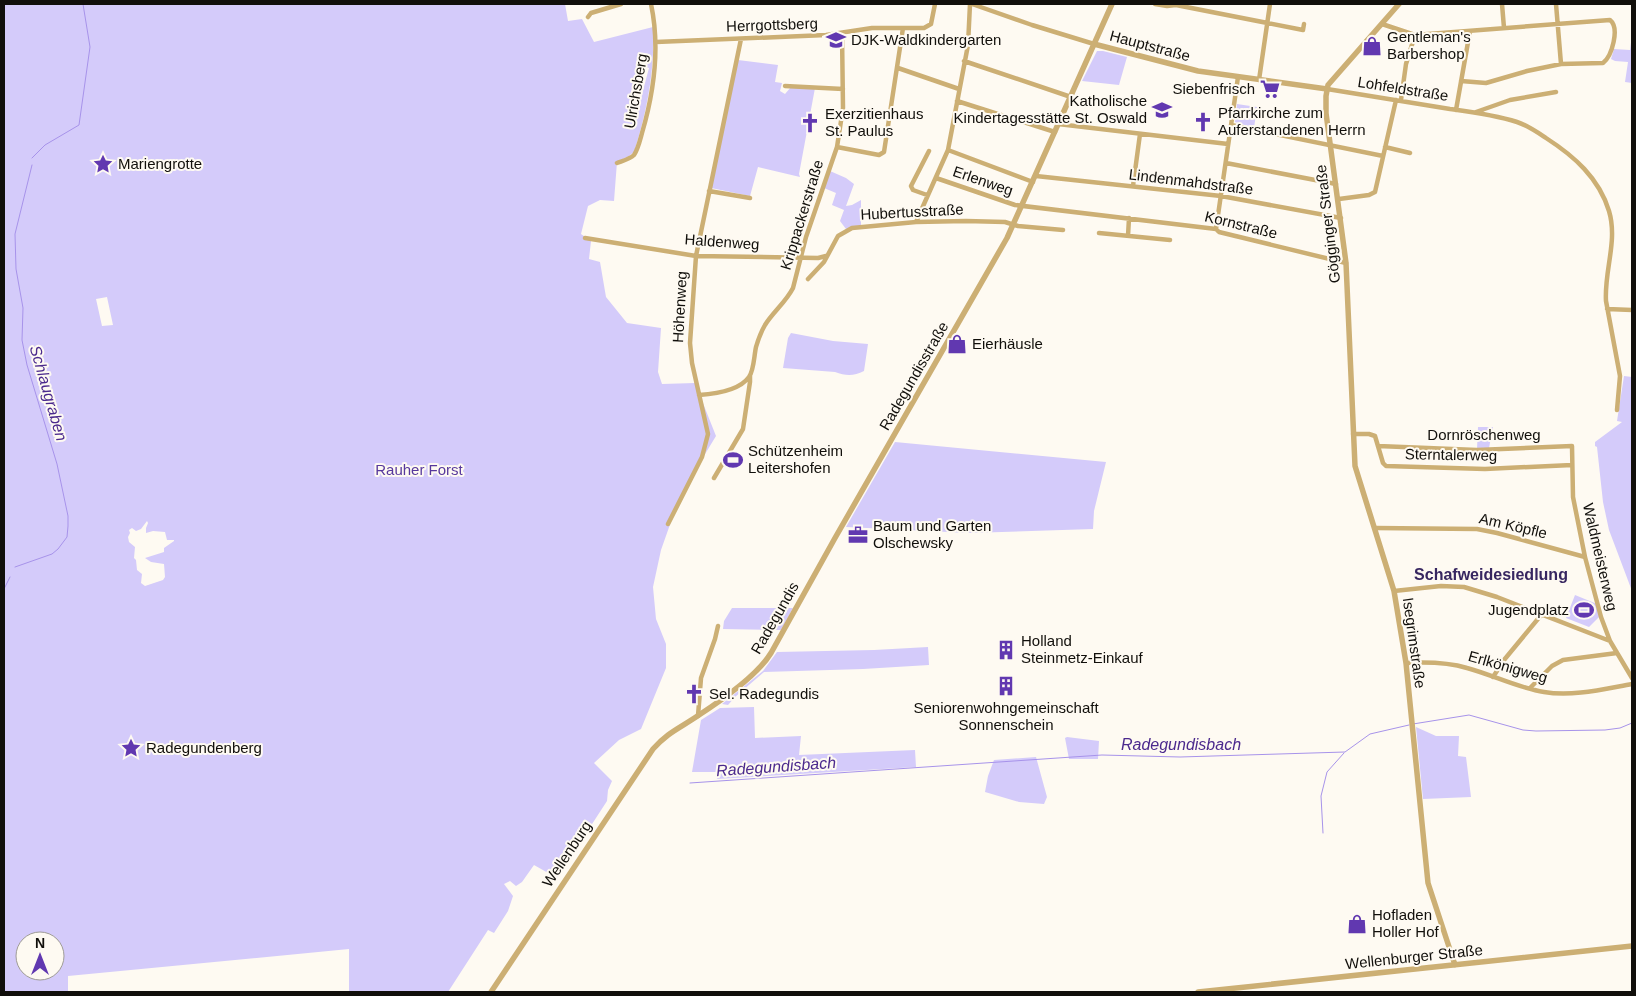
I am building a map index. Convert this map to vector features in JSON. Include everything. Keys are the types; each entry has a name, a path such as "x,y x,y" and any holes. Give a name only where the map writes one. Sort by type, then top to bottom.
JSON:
{"street":[{"path":"588,17 592,13 621,4"},
{"name":"Herrgottsberg","path":"656,42 842,33 872,28 924,28 931,24 935,4"},
{"path":"916,222 948,150 969,36 971,4"},
{"name":"Hauptstraße","path":"971,4 1094,44 1187,69 1326,89"},
{"name":"Radegundisstraße","path":"835,538 1013,224 1112,4"},
{"path":"1155,4 1176,5 1303,30 1304,24"},
{"path":"1259,80 1270,4"},
{"path":"1326,89 1399,4"},
{"path":"1502,4 1504,28"},
{"path":"1556,4 1561,64"},
{"path":"650,5 656,42"},
{"path":"1382,24 1415,35 1610,20 1614,23 1611,53 1603,63 1561,64 1527,71 1486,84 1461,81"},
{"path":"837,147 879,155 884,152 903,28"},
{"path":"1456,110 1470,31"},
{"name":"Krippackerstraße","path":"750,376 757,344 764,327 789,296 793,288 800,258 837,147 843,89 842,33"},
{"path":"1339,199 1369,195 1375,192 1406,64 1415,35"},
{"name":"Höhenweg","path":"668,524 702,457 708,434 692,363 690,343 696,256 741,39"},
{"name":"Ulrichsberg","path":"617,163 633,156 639,143 648,113 656,42"},
{"path":"964,60 1070,97"},
{"path":"898,68 959,89"},
{"path":"1216,229 1238,77"},
{"path":"785,86 843,89"},
{"name":"Lohfeldstraße","path":"1326,89 1475,113 1518,122 1532,129 1573,157 1598,186 1607,206 1611,224 1612,236 1605,290 1620,376 1617,410"},
{"name":"Gögginger Straße","path":"1326,89 1326,113 1342,219 1348,296"},
{"name":"Lohfeldstraße","path":"1475,113 1510,100 1556,92"},
{"path":"957,100 1054,132"},
{"path":"1058,124 1228,144"},
{"path":"1231,125 1383,156"},
{"path":"1133,186 1140,134"},
{"path":"1385,148 1410,153"},
{"name":"Lindenmahdstraße","path":"948,150 1034,179 1133,186 1221,196 1342,219"},
{"path":"927,195 913,190 911,186 929,151"},
{"path":"1226,163 1336,184"},
{"name":"Erlenweg","path":"936,178 1015,205 1022,205"},
{"path":"709,191 750,198"},
{"name":"Kornstraße","path":"1022,205 1216,229 1219,232 1230,235 1346,263"},
{"path":"1128,236 1129,218"},
{"name":"Hubertusstraße","path":"808,279 818,270 838,236 852,228 916,222 966,221 1013,224"},
{"path":"1013,224 1063,230"},
{"path":"1099,233 1170,240"},
{"name":"Haldenweg","path":"585,238 696,256 818,258 828,255"},
{"name":"Isegrimstraße","path":"1348,296 1355,466 1394,591 1406,663 1428,884 1455,965"},
{"path":"1607,309 1632,310"},
{"path":"699,395 727,391 750,376"},
{"path":"714,478 743,429 750,389 750,376"},
{"name":"Sterntalerweg","path":"1353,434 1373,435 1377,439 1382,463 1386,466 1485,469 1572,465"},
{"name":"Dornröschenweg","path":"1378,446 1477,450 1572,446 1572,465"},
{"name":"Waldmeisterweg","path":"1572,465 1573,497 1585,557 1610,641 1632,678"},
{"name":"Am Köpfle","path":"1375,528 1477,529 1585,557"},
{"name":"Radegundis","path":"669,733 698,716 765,663 835,538"},
{"path":"1394,591 1453,585 1490,594 1610,641"},
{"path":"1493,676 1542,614"},
{"path":"698,716 701,678 718,626"},
{"path":"1530,688 1556,663 1563,660 1617,653"},
{"name":"Erlkönigweg","path":"1406,663 1454,665 1543,692 1569,693 1632,684"},
{"name":"Wellenburg","path":"490,992 653,750 669,733"},
{"name":"Wellenburger Straße","path":"1198,992 1632,946"}],"green space":[{"name":"Rauher Forst","path":"4,4 565,4 568,21 582,19 594,42 653,27 653,59 649,91 643,122 634,152 617,162 614,201 600,200 588,206 581,234 591,241 589,259 600,262 606,297 627,323 661,328 658,372 662,384 695,383 716,436 699,464 673,516 661,550 653,587 656,619 666,644 666,668 641,729 619,740 594,763 612,781 608,790 607,801 557,878 534,865 522,882 516,886 510,881 504,884 513,896 508,911 494,933 488,930 448,992 349,992 349,949 68,976 68,992 4,992","holes":["643,66 649,68 641,98 630,95 638,68 642,69","107,297 113,325 102,326 96,299","147,521 146,533 153,531 165,532 167,540 174,541 164,548 164,552 145,558 151,562 164,564 165,577 163,580 145,586 141,583 142,574 137,570 134,558 135,547 129,542 128,537 129,530 132,528 136,531 141,529"]},
{"path":"1632,35 1632,83 1625,82 1628,62 1611,59 1614,49 1630,50"},
{"path":"1097,51 1127,57 1119,85 1082,81"},
{"path":"738,60 778,65 775,82 782,83 780,91 785,94 791,87 815,88 800,177 758,167 750,196 711,188"},
{"path":"1237,104 1257,107 1254,128 1235,122"},
{"path":"830,171 854,184 846,206 861,200 861,226 846,229 840,221 844,210 832,205 836,193 824,188"},
{"path":"791,333 833,341 868,344 864,371 853,375 846,375 835,372 783,368 788,338"},
{"path":"1624,376 1632,377 1632,591 1609,530 1603,502 1597,447 1595,446 1595,442 1622,422 1617,421"},
{"path":"1478,427 1493,427 1489,448 1477,449"},
{"path":"895,442 1106,462 1094,511 1093,529 969,533 846,527"},
{"name":"Jugendplatz","path":"1575,595 1597,604 1600,616 1589,627 1566,618"},
{"path":"732,608 793,608 781,630 723,629 724,621"},
{"path":"928,647 929,665 764,672 728,705 722,704 763,671 777,652"},
{"path":"754,707 755,738 801,736 799,755 915,750 916,767 717,779 716,772 692,772 701,720 720,708"},
{"path":"1416,727 1436,736 1459,736 1458,756 1466,757 1471,797 1423,799"},
{"path":"1065,738 1099,741 1098,759 1069,759"},
{"path":"1036,757 1047,797 1044,804 1019,802 985,792 994,760"}],"waterway":[{"name":"Schlaugraben","path":"32,158 45,145 79,125 90,47 83,4"},
{"name":"Schlaugraben","path":"15,567 52,554 67,537 68,526 68,516 57,464 27,365 22,340 23,308 16,269 15,234 32,165"},
{"name":"Schlaugraben","path":"4,589 10,577"},
{"name":"Radegundisbach","path":"1413,724 1469,715 1523,730 1536,731 1605,730 1620,728 1632,723"},
{"name":"Radegundisbach","path":"690,783 1102,755 1180,757 1345,752 1370,734 1409,725"},
{"path":"1323,833 1321,796 1327,772 1344,753"}],"place":[{"name":"DJK-Waldkindergarten","path":"836,40"},
{"name":"Gentleman's Barbershop","path":"1372,46"},
{"name":"Siebenfrisch","path":"1270,89"},
{"name":"Katholische Kindertagesstätte St. Oswald","path":"1162,110"},
{"name":"Pfarrkirche zum Auferstandenen Herrn","path":"1203,122"},
{"name":"Exerzitienhaus St. Paulus","path":"810,123"},
{"name":"Mariengrotte","path":"103,164"},
{"name":"Eierhäusle","path":"957,344"},
{"name":"Schützenheim Leitershofen","path":"733,460"},
{"name":"Baum und Garten Olschewsky","path":"858,535"},
{"name":"Jugendplatz","path":"1584,610"},
{"name":"Holland Steinmetz-Einkauf","path":"1006,650"},
{"name":"Seniorenwohngemeinschaft Sonnenschein","path":"1006,686"},
{"name":"Sel. Radegundis","path":"694,694"},
{"name":"Radegundenberg","path":"131,748"},
{"name":"Hofladen Holler Hof","path":"1357,924"}],"district":[{"name":"Schafweidesiedlung","path":"1491,574"}]}
